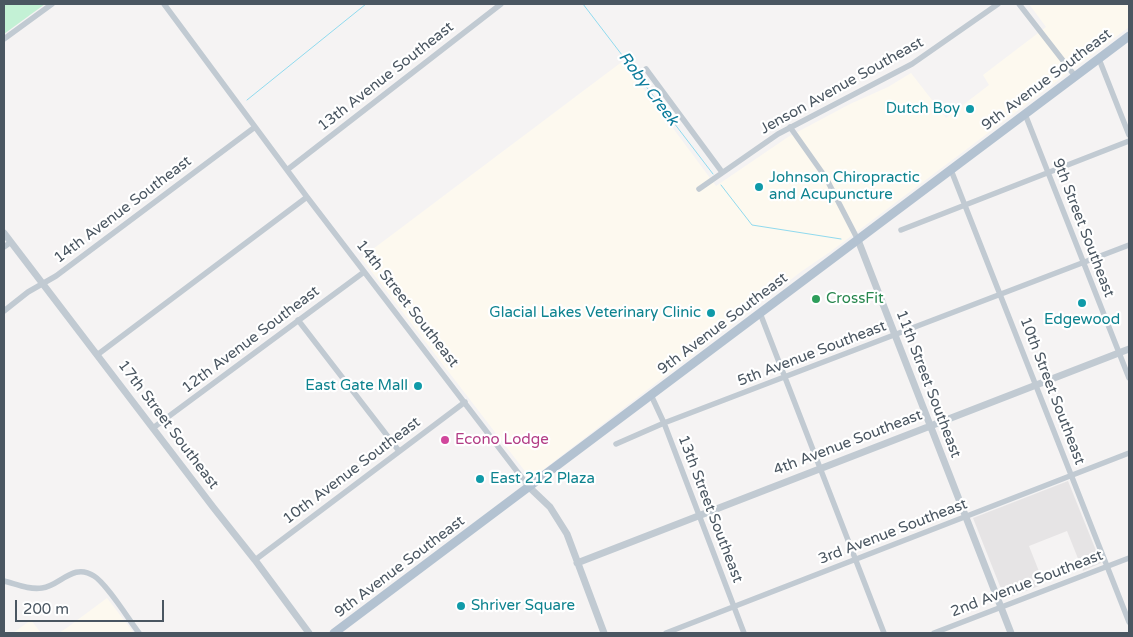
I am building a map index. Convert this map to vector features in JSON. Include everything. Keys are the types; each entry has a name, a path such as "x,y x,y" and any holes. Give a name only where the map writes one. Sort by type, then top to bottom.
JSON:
{"main road":[{"name":"9th Avenue Southeast","path":"334,633 1129,36"}],"street":[{"path":"4,39 52,4"},
{"name":"14th Street Southeast","path":"164,4 364,272 529,487 557,517 567,534 604,633"},
{"name":"13th Avenue Southeast","path":"287,170 501,4"},
{"name":"Jenson Avenue Southeast","path":"699,189 790,127 912,64 998,4"},
{"path":"1019,4 1076,76"},
{"path":"1099,59 1129,135"},
{"path":"646,69 722,172"},
{"name":"9th Street Southeast","path":"1026,114 1129,378"},
{"name":"14th Avenue Southeast","path":"4,310 28,292 43,284 255,127"},
{"name":"11th Street Southeast","path":"790,127 826,178 858,240 1011,633"},
{"path":"902,230 1129,141"},
{"name":"10th Street Southeast","path":"951,170 1129,622"},
{"path":"97,355 308,197"},
{"name":"17th Street Southeast","path":"4,235 255,560 309,633"},
{"path":"4,247 10,242"},
{"name":"5th Avenue Southeast","path":"616,444 664,423 1129,245"},
{"name":"12th Avenue Southeast","path":"153,428 364,272"},
{"path":"760,313 884,633"},
{"path":"298,320 399,451"},
{"name":"4th Avenue Southeast","path":"577,563 1129,349"},
{"name":"13th Street Southeast","path":"651,395 664,423 744,633"},
{"name":"10th Avenue Southeast","path":"255,560 464,402"},
{"name":"3rd Avenue Southeast","path":"666,633 1129,453"},
{"name":"2nd Avenue Southeast","path":"934,633 1129,558"},
{"path":"4,582 30,588 44,588 73,573 90,574 102,583 139,633"}],"shaded area":[{"path":"1029,4 1129,4 1129,27 830,252 802,271 531,479 361,258 623,61 716,186 788,137 850,104 888,87 911,73 946,118 989,85 983,75 1046,27"},
{"path":"1068,481 1101,563 1083,571 1067,531 1029,546 1044,584 1005,599 973,518"},
{"path":"107,598 134,633 59,633 68,627"},
{"path":"31,620 41,633 13,633"}],"green space":[{"path":"4,4 45,4 4,34"}],"waterway":[{"path":"247,100 366,4"},
{"name":"Roby Creek","path":"583,4 713,174"},
{"name":"Roby Creek","path":"721,185 752,225 841,239"}],"place":[{"name":"Dutch Boy","path":"970,109"},
{"name":"Johnson Chiropractic and Acupuncture","path":"759,187"},
{"name":"CrossFit","path":"816,299"},
{"name":"Edgewood","path":"1082,303"},
{"name":"Glacial Lakes Veterinary Clinic","path":"711,313"},
{"name":"East Gate Mall","path":"418,386"},
{"name":"Econo Lodge","path":"445,440"},
{"name":"East 212 Plaza","path":"480,479"},
{"name":"Shriver Square","path":"461,606"}]}
